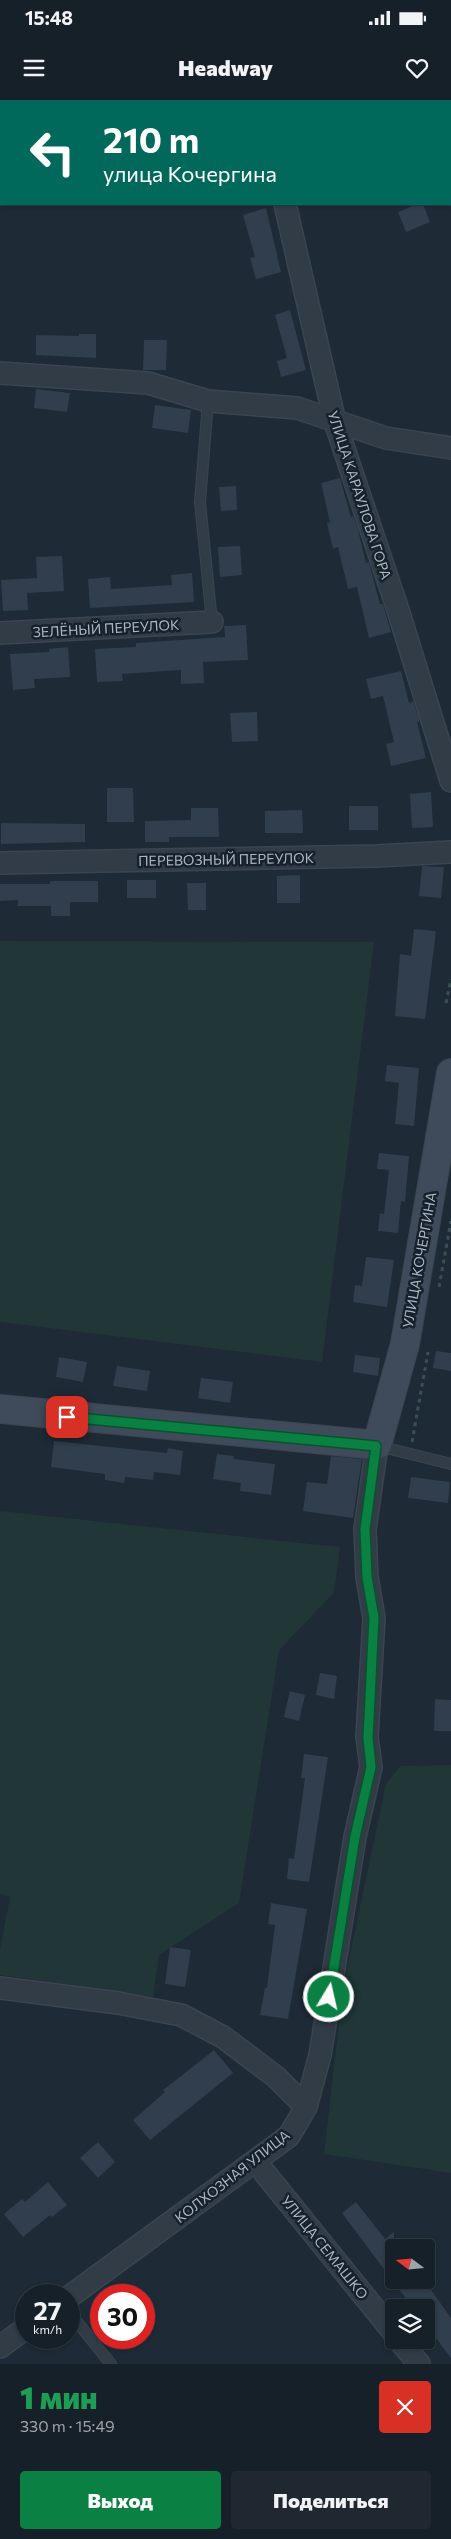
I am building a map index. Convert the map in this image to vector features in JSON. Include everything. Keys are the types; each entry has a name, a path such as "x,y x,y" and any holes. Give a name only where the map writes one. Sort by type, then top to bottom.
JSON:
{"main road":[{"name":"УЛИЦА КОЧЕРГИНА","path":"376,1446 405,1344 451,1073"},
{"path":"0,1409 376,1446"}],"street":[{"name":"УЛИЦА КАРАУЛОВА ГОРА","path":"285,205 335,422 398,610 451,781"},
{"path":"0,373 148,384 208,401 297,408 386,438 451,448"},
{"name":"ЗЕЛЁНЫЙ ПЕРЕУЛОК","path":"0,634 212,622"},
{"name":"ПЕРЕВОЗНЫЙ ПЕРЕУЛОК","path":"0,863 366,857 451,852"},
{"name":"КОЛХОЗНАЯ УЛИЦА","path":"80,2289 289,2136 306,2107 320,2055 355,1837 371,1767 368,1738 374,1618 367,1577 365,1529 376,1446"},
{"path":"0,1988 118,2003 181,2016 223,2037 276,2077 306,2107"},
{"name":"УЛИЦА СЕМАШКО","path":"256,2162 385,2322"},
{"path":"0,2347 15,2336"},
{"path":"406,2349 419,2364"}],"lane":[{"path":"208,401 200,502 212,622"},
{"path":"376,1446 451,1464"},
{"path":"80,2326 111,2364"}],"path":[{"path":"446,1002 451,979"}],"green space":[{"path":"0,941 374,942 322,1362 0,1322"},
{"path":"0,1511 340,1547 334,1593 279,1650 239,1903 159,1955 153,1997 0,1975 0,1949 10,1897 0,1894"},
{"path":"451,1765 451,2173 324,2154 343,1987 386,1784 400,1766"}],"building":[{"path":"416,205 423,205 430,222 406,232 398,212"},
{"path":"266,208 281,272 256,279 250,258 255,257 243,215"},
{"path":"290,310 306,370 281,377 277,361 287,358 275,315"},
{"path":"79,334 96,334 96,358 36,355 36,335 79,336"},
{"path":"144,340 167,340 166,370 143,370"},
{"path":"36,389 70,393 67,412 34,408"},
{"path":"155,405 191,410 188,433 152,428"},
{"path":"340,478 351,517 353,516 357,526 366,563 369,562 380,604 383,604 391,632 369,638 357,587 348,589 338,547 333,549 327,523 330,522 321,483"},
{"path":"236,486 237,510 221,511 219,487"},
{"path":"240,546 242,575 220,577 218,547"},
{"path":"62,556 64,591 27,593 28,610 3,611 1,580 37,578 36,557"},
{"path":"192,573 194,602 90,608 88,579 110,577 111,589 172,585 171,575"},
{"path":"246,625 248,660 203,662 204,683 181,684 181,670 122,674 123,681 97,682 95,649 136,647 136,643 225,637 224,626"},
{"path":"68,647 70,677 34,679 35,688 13,690 10,654 49,652 49,649"},
{"path":"401,671 409,703 413,701 419,718 419,722 417,722 426,758 391,766 386,744 394,742 383,696 371,699 366,679"},
{"path":"257,712 258,741 232,742 230,713"},
{"path":"107,788 133,788 134,822 107,822"},
{"path":"431,792 433,827 412,828 410,794"},
{"path":"349,806 378,806 378,830 349,830"},
{"path":"191,808 218,808 219,837 169,837 169,842 145,842 145,821 191,820"},
{"path":"302,810 303,833 265,833 265,811"},
{"path":"1,823 85,824 85,842 1,844"},
{"path":"422,866 444,867 441,898 419,896"},
{"path":"300,875 300,903 277,903 277,876"},
{"path":"127,880 156,880 156,898 127,898"},
{"path":"50,881 98,881 98,902 70,902 70,916 51,916 51,906 18,906 18,900 0,901 0,884 50,884"},
{"path":"187,883 206,883 206,910 188,910"},
{"path":"414,929 436,931 425,1019 395,1016 400,954 411,956"},
{"path":"387,1065 419,1068 414,1126 395,1124 399,1083 385,1081"},
{"path":"379,1153 409,1156 405,1202 401,1201 398,1233 378,1231 380,1213 384,1214 389,1170 377,1169"},
{"path":"366,1257 394,1260 387,1307 353,1302 355,1285 362,1286"},
{"path":"436,1351 451,1353 451,1371 433,1368"},
{"path":"355,1355 380,1358 378,1376 353,1372"},
{"path":"59,1357 87,1362 83,1382 56,1377"},
{"path":"117,1366 150,1371 147,1391 113,1386"},
{"path":"201,1378 233,1382 230,1403 198,1398"},
{"path":"54,1441 167,1453 168,1448 183,1451 180,1475 154,1472 153,1480 125,1477 124,1483 105,1480 105,1474 51,1467"},
{"path":"217,1454 234,1456 233,1459 275,1464 271,1495 240,1491 241,1483 213,1479"},
{"path":"331,1456 362,1459 353,1518 303,1511 307,1482 327,1484"},
{"path":"411,1477 450,1482 448,1503 408,1498"},
{"path":"320,1673 337,1676 334,1699 316,1695"},
{"path":"290,1691 305,1695 299,1721 284,1717"},
{"path":"435,1699 451,1700 451,1731 434,1731"},
{"path":"304,1754 328,1757 309,1882 287,1879 289,1858 294,1859 305,1778 301,1778"},
{"path":"271,1903 307,1909 288,2019 260,2015 265,1988 267,1988 275,1925 268,1924"},
{"path":"170,1947 191,1950 185,1987 165,1984"},
{"path":"214,2050 233,2073 150,2140 133,2120 165,2092 163,2090"},
{"path":"98,2142 115,2162 98,2178 80,2158"},
{"path":"48,2182 67,2205 52,2217 50,2215 23,2237 4,2214 22,2199 25,2202"},
{"path":"356,2202 385,2239 385,2271 342,2213"},
{"path":"394,2232 394,2239 385,2239"},
{"path":"399,2289 430,2289 451,2318 451,2358 435,2337 435,2299 406,2299"}],"route":[{"path":"67,1417 376,1446 365,1529 367,1577 374,1618 368,1738 371,1767 355,1837 329,1997"}]}
